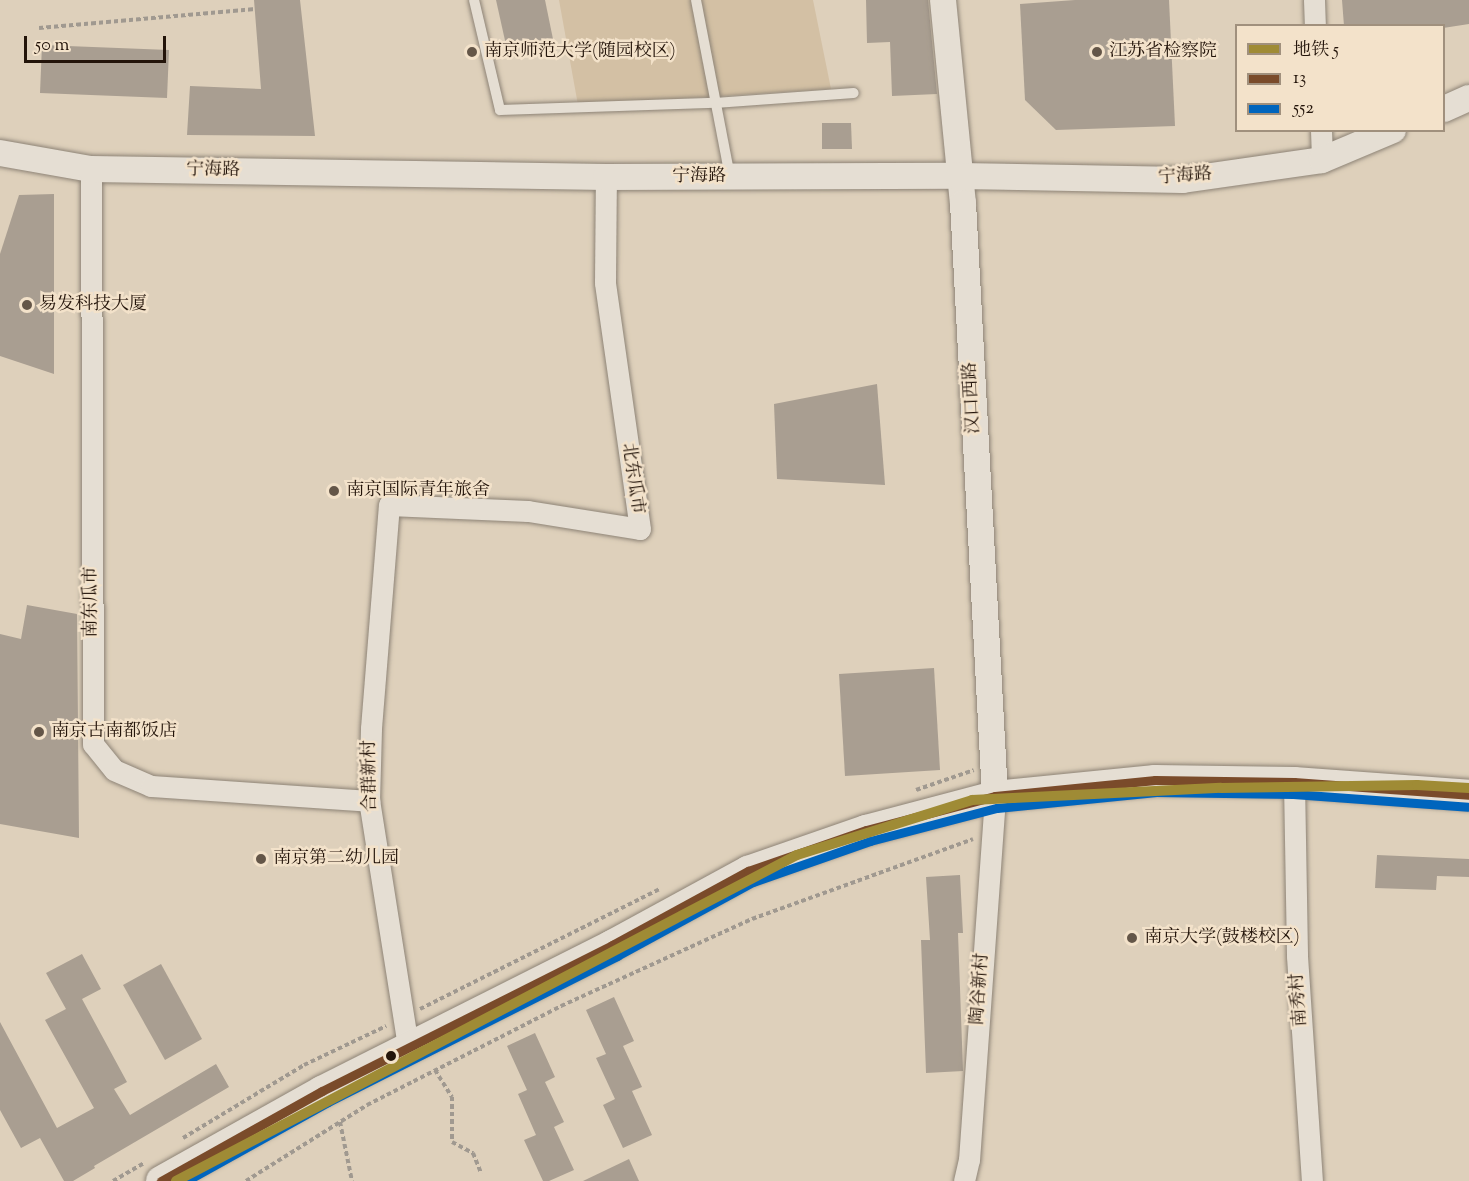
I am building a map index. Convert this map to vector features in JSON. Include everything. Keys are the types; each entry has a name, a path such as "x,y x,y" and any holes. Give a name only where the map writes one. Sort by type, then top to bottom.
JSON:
{"main road":[{"path":"161,1181 408,1046 612,945 748,871 866,830 995,796 1155,780 1294,782 1469,795"}],"street":[{"name":"汉口西路","path":"943,0 963,203 995,796"},
{"path":"1314,0 1315,24"},
{"path":"1445,108 1469,98"},
{"path":"1321,132 1322,160"},
{"name":"宁海路","path":"0,153 91,169 606,177 959,176 1183,180 1322,160 1388,132"},
{"name":"南东瓜市","path":"91,169 93,744 114,770 151,786 369,801"},
{"name":"北东瓜市","path":"389,505 528,511 640,529 604,282 606,177"},
{"name":"合群新村","path":"389,505 371,728 369,801 408,1046"},
{"name":"南秀村","path":"1294,782 1297,957 1312,1181"},
{"name":"陶谷新村","path":"964,1181 969,1160 995,796"}],"lane":[{"path":"474,0 500,110 715,104 854,93"},
{"path":"696,0 730,177"}],"path":[{"path":"39,28 255,9"},
{"path":"246,1181 340,1122 435,1070 561,1006 752,919 991,833"},
{"path":"435,1070 452,1097 452,1142 473,1153 481,1173"},
{"path":"340,1122 352,1181"}],"shaded area":[{"path":"559,0 813,0 831,89 578,105"}],"building":[{"path":"254,0 300,0 315,136 187,135 190,86 261,89"},
{"path":"496,0 545,0 554,44 508,54"},
{"path":"866,0 928,0 937,94 892,96 890,42 867,43"},
{"name":"江苏省检察院","path":"1075,0 1169,0 1175,126 1056,130 1025,100 1020,4"},
{"path":"1342,0 1469,0 1469,24 1445,28 1445,24 1344,24"},
{"path":"42,45 169,50 167,98 40,93"},
{"path":"822,123 851,123 852,149 822,149"},
{"name":"易发科技大厦","path":"54,194 54,374 0,356 0,254 19,195"},
{"path":"877,384 885,485 777,479 774,404"},
{"name":"南京古南都饭店","path":"27,605 77,614 79,838 0,824 0,634 21,639"},
{"path":"934,668 940,770 845,776 839,674"},
{"path":"1377,855 1469,859 1469,877 1437,876 1436,890 1375,888"},
{"path":"960,875 963,933 958,933 963,1071 926,1073 921,940 930,940 926,877"},
{"path":"82,954 101,989 82,999 127,1082 114,1089 130,1115 216,1064 229,1087 94,1166 95,1168 73,1181 64,1181 40,1138 21,1148 0,1110 0,1022 57,1128 94,1108 45,1020 66,1009 46,973"},
{"path":"161,964 202,1039 165,1060 123,985"},
{"path":"614,997 634,1041 623,1046 642,1087 632,1091 652,1135 623,1148 603,1105 615,1099 596,1058 606,1054 586,1010"},
{"path":"535,1033 555,1077 545,1082 564,1122 554,1127 574,1170 549,1181 543,1181 524,1140 536,1135 518,1094 527,1090 507,1046"},
{"path":"629,1159 639,1181 583,1181"}],"metro line":[{"name":"5","path":"176,1181 797,855 972,800 1221,788 1417,785 1469,788"}],"transit line":[{"name":"13","path":"161,1181 322,1091 612,945 748,871 866,830 995,796 1155,780 1294,782 1469,795"},
{"name":"552","path":"186,1181 328,1102 617,956 753,882 870,841 997,808 1156,792 1293,794 1468,807"}],"place":[{"name":"南京师范大学(随园校区)","path":"472,52"},
{"name":"江苏省检察院","path":"1097,52"},
{"name":"易发科技大厦","path":"27,305"},
{"name":"南京国际青年旅舍","path":"334,491"},
{"name":"南京古南都饭店","path":"39,732"},
{"name":"南京第二幼儿园","path":"261,859"},
{"name":"南京大学(鼓楼校区)","path":"1132,938"}]}
